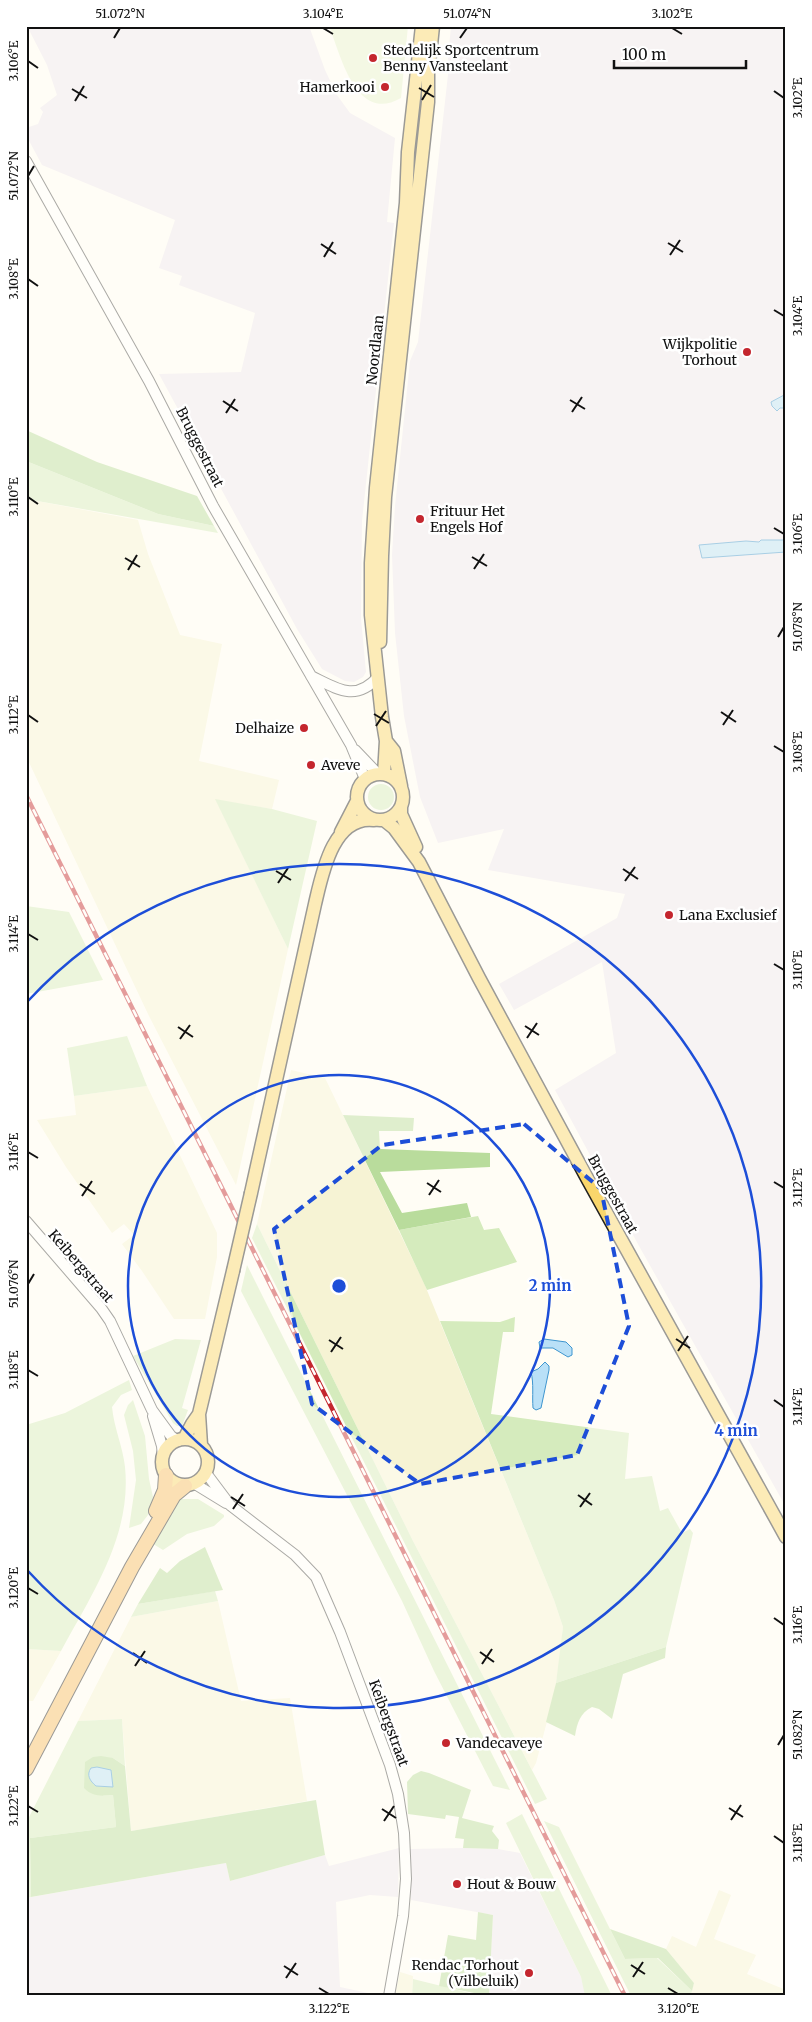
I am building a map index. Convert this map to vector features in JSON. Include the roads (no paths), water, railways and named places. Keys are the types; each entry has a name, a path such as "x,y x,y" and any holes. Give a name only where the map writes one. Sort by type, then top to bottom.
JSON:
{"highway":[{"path":"132,1567 165,1490 166,1475"},
{"path":"26,1770 132,1567 174,1495 190,1485"}],"main road":[{"name":"Noordlaan","path":"381,774 386,741 370,604 373,524 406,203 408,149 422,26"},
{"name":"Noordlaan","path":"378,677 383,524 428,102 428,74 433,26"},
{"name":"Noordlaan","path":"386,741 394,751 401,786"},
{"path":"201,1445 193,1440 181,1440 171,1444 162,1458 166,1475 177,1484 190,1485 206,1473 208,1458 201,1445 199,1414 251,1193 315,904 326,863 357,801 358,789 365,779 381,774 394,778 401,786 403,797 401,808 396,814 379,820 365,819 357,822 340,836"},
{"path":"357,801 363,813 379,820"},
{"name":"Bruggestraat","path":"401,808 401,814 415,843 419,862"},
{"name":"Bruggestraat","path":"379,820 394,828 419,862 478,978 786,1538"},
{"path":"181,1440 199,1414"}],"street":[{"name":"Bruggestraat","path":"26,160 149,381 213,506 351,745 365,779"},
{"path":"310,675 342,690 353,692 363,690 378,677"},
{"name":"Bruggestraat","path":"351,745 381,774"},
{"name":"Keibergstraat","path":"26,1222 101,1308 112,1327 152,1410 162,1446 162,1458"},
{"name":"Keibergstraat","path":"152,1410 171,1436 181,1440"},
{"name":"Keibergstraat","path":"206,1473 230,1505"},
{"name":"Keibergstraat","path":"190,1485 230,1505 295,1555 316,1577 340,1632 390,1765 398,1794 404,1833 406,1879 403,1916 389,1996"}],"water":[{"path":"786,394 786,408 780,408 777,411 771,402"},
{"path":"761,540 786,540 786,552 702,558 699,545 746,541 759,542"},
{"path":"544,1339 566,1342 572,1348 572,1355 568,1357 553,1348 540,1348 539,1342"},
{"path":"545,1362 549,1366 549,1370 541,1408 536,1410 533,1408 531,1372 538,1369"},
{"path":"97,1767 111,1770 113,1787 96,1786 92,1782 89,1778 91,1768"}],"railway":[{"path":"26,795 625,1996"}],"place":[{"name":"Stedelijk Sportcentrum Benny Vansteelant","path":"373,58"},
{"name":"Hamerkooi","path":"385,87"},
{"name":"Wijkpolitie Torhout","path":"747,352"},
{"name":"Frituur Het Engels Hof","path":"420,519"},
{"name":"Delhaize","path":"304,728"},
{"name":"Aveve","path":"311,765"},
{"name":"Lana Exclusief","path":"669,915"},
{"name":"Vandecaveye","path":"446,1743"},
{"name":"Hout & Bouw","path":"457,1884"},
{"name":"Rendac Torhout (Vilbeluik)","path":"529,1973"}]}
